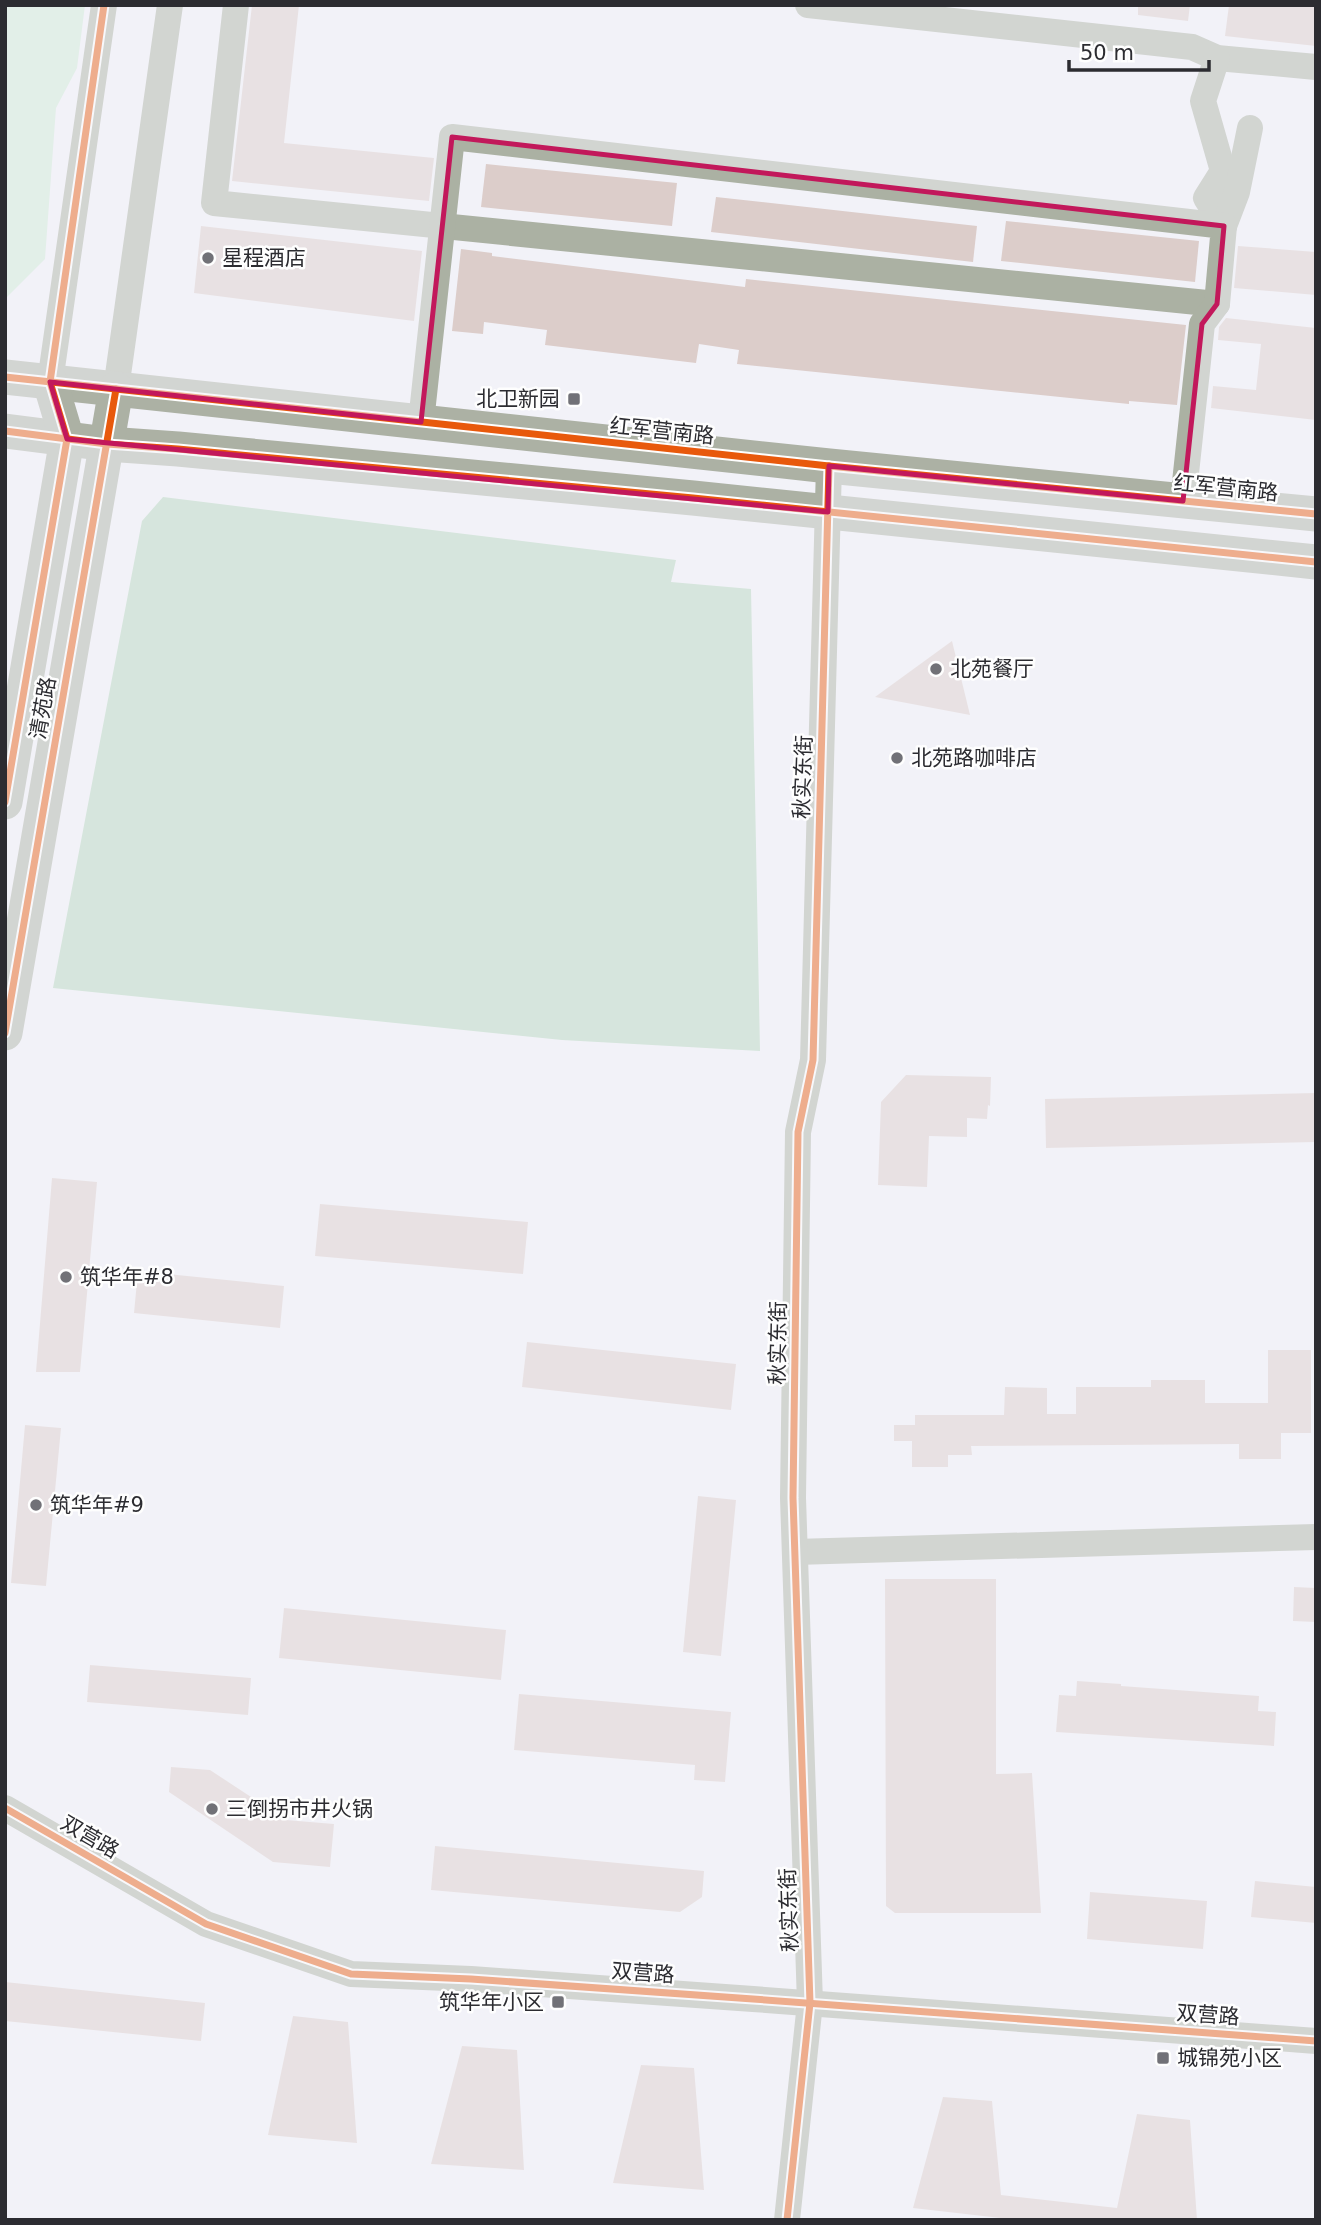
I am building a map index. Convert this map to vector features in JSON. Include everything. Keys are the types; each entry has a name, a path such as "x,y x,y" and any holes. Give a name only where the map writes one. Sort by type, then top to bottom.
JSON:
{"main road":[{"name":"红军营南路","path":"5,377 829,466 1316,514"},
{"name":"清苑路","path":"5,802 67,439 50,382"},
{"name":"清苑路","path":"5,1033 116,389"},
{"path":"190,450 187,426 196,398"},
{"path":"5,431 107,444 828,512 1316,562"},
{"path":"743,504 750,478 748,457"}],"street":[{"path":"50,382 104,5"},
{"path":"116,389 170,5"},
{"path":"236,5 214,203 1217,304"},
{"path":"808,5 1192,47 1217,58 1316,67"},
{"path":"1217,58 1203,101 1223,171 1206,198 1224,226"},
{"path":"1183,501 1202,324 1217,304 1224,226 1237,192 1250,128"},
{"path":"421,422 452,137 1224,226"},
{"name":"秋实东街","path":"787,2220 810,2003 793,1498 797,1132 813,1060 829,466"},
{"path":"795,1552 1316,1537"},
{"name":"双营路","path":"5,1808 206,1924 351,1974 471,1979 1316,2041"}],"highlighted area":[{"path":"452,137 1224,226 1217,304 1202,324 1183,501 829,466 828,512 107,444 67,439 50,382 421,422"}],"green space":[{"path":"5,5 85,5 77,68 56,108 45,259 5,299"},
{"path":"163,497 676,560 671,582 751,589 760,1051 562,1040 53,988 142,521"}],"building":[{"path":"252,5 299,5 284,143 434,158 429,201 232,181"},
{"path":"1138,5 1190,5 1188,21 1138,15"},
{"path":"1229,5 1316,5 1316,46 1225,36"},
{"path":"486,164 677,183 672,226 481,207"},
{"path":"716,197 977,226 973,262 711,232"},
{"path":"1006,221 1199,241 1195,282 1001,261"},
{"path":"201,226 422,251 414,321 194,293"},
{"path":"1238,246 1316,252 1316,295 1234,288"},
{"path":"461,249 492,253 492,256 745,287 746,279 1186,325 1177,405 1129,401 1129,404 737,364 739,350 699,344 696,363 545,345 547,330 484,322 483,334 452,331"},
{"path":"1226,318 1316,328 1316,420 1211,408 1213,386 1256,390 1261,344 1218,340 1219,327"},
{"name":"北苑餐厅","path":"952,641 970,715 875,697"},
{"path":"906,1075 991,1077 987,1119 967,1118 967,1137 929,1136 927,1187 878,1185 881,1102"},
{"path":"1316,1093 1316,1142 1046,1148 1045,1099"},
{"name":"筑华年#8","path":"52,1178 97,1182 80,1372 36,1372"},
{"path":"320,1204 528,1222 523,1274 315,1256"},
{"path":"138,1271 284,1286 280,1328 134,1313"},
{"path":"527,1342 736,1364 731,1410 522,1387"},
{"path":"1268,1350 1311,1350 1311,1433 1281,1433 1281,1459 1239,1459 1239,1444 971,1446 972,1455 948,1455 948,1467 912,1467 912,1441 894,1441 894,1425 915,1425 915,1415 1004,1415 1005,1387 1047,1388 1047,1414 1076,1414 1076,1387 1151,1387 1151,1380 1205,1380 1205,1403 1268,1403"},
{"name":"筑华年#9","path":"25,1425 61,1428 46,1586 11,1583"},
{"path":"698,1496 736,1500 721,1656 683,1652"},
{"path":"885,1579 996,1579 996,1774 1032,1773 1041,1913 895,1913 886,1906"},
{"path":"1294,1587 1316,1588 1316,1622 1293,1621"},
{"path":"284,1608 506,1630 501,1680 279,1658"},
{"path":"90,1665 251,1678 248,1715 87,1702"},
{"path":"1077,1681 1259,1696 1258,1711 1276,1712 1274,1746 1056,1732 1059,1695 1076,1696"},
{"path":"519,1694 731,1712 725,1782 694,1780 695,1765 514,1750"},
{"path":"171,1767 210,1770 286,1820 334,1824 330,1867 273,1862 169,1792"},
{"path":"435,1846 704,1871 702,1897 680,1912 431,1890"},
{"path":"1255,1881 1316,1887 1316,1923 1251,1917"},
{"path":"1090,1892 1207,1901 1203,1949 1087,1939"},
{"path":"5,1982 205,2003 201,2041 5,2021"},
{"path":"293,2016 348,2022 357,2143 268,2135"},
{"path":"462,2046 517,2050 524,2170 431,2164"},
{"path":"641,2065 694,2068 704,2190 613,2183"},
{"path":"943,2097 992,2101 1001,2195 1117,2208 1137,2114 1190,2120 1197,2220 1019,2220 913,2208"}],"cycle path":[{"path":"5,802 67,439 50,382 104,5"},
{"path":"5,377 829,466 1316,514"},
{"path":"5,1033 116,389"},
{"path":"5,431 107,444 693,498 1316,562"},
{"path":"787,2220 810,2003 793,1498 798,1132 813,1060 829,466"},
{"path":"5,1808 206,1924 351,1974 471,1979 1316,2041"}],"place":[{"name":"星程酒店","path":"208,258"},
{"name":"北卫新园","path":"574,399"},
{"name":"北苑餐厅","path":"936,669"},
{"name":"北苑路咖啡店","path":"897,758"},
{"name":"筑华年#8","path":"66,1277"},
{"name":"筑华年#9","path":"36,1505"},
{"name":"三倒拐市井火锅","path":"212,1809"},
{"name":"筑华年小区","path":"558,2002"},
{"name":"城锦苑小区","path":"1163,2058"}]}
